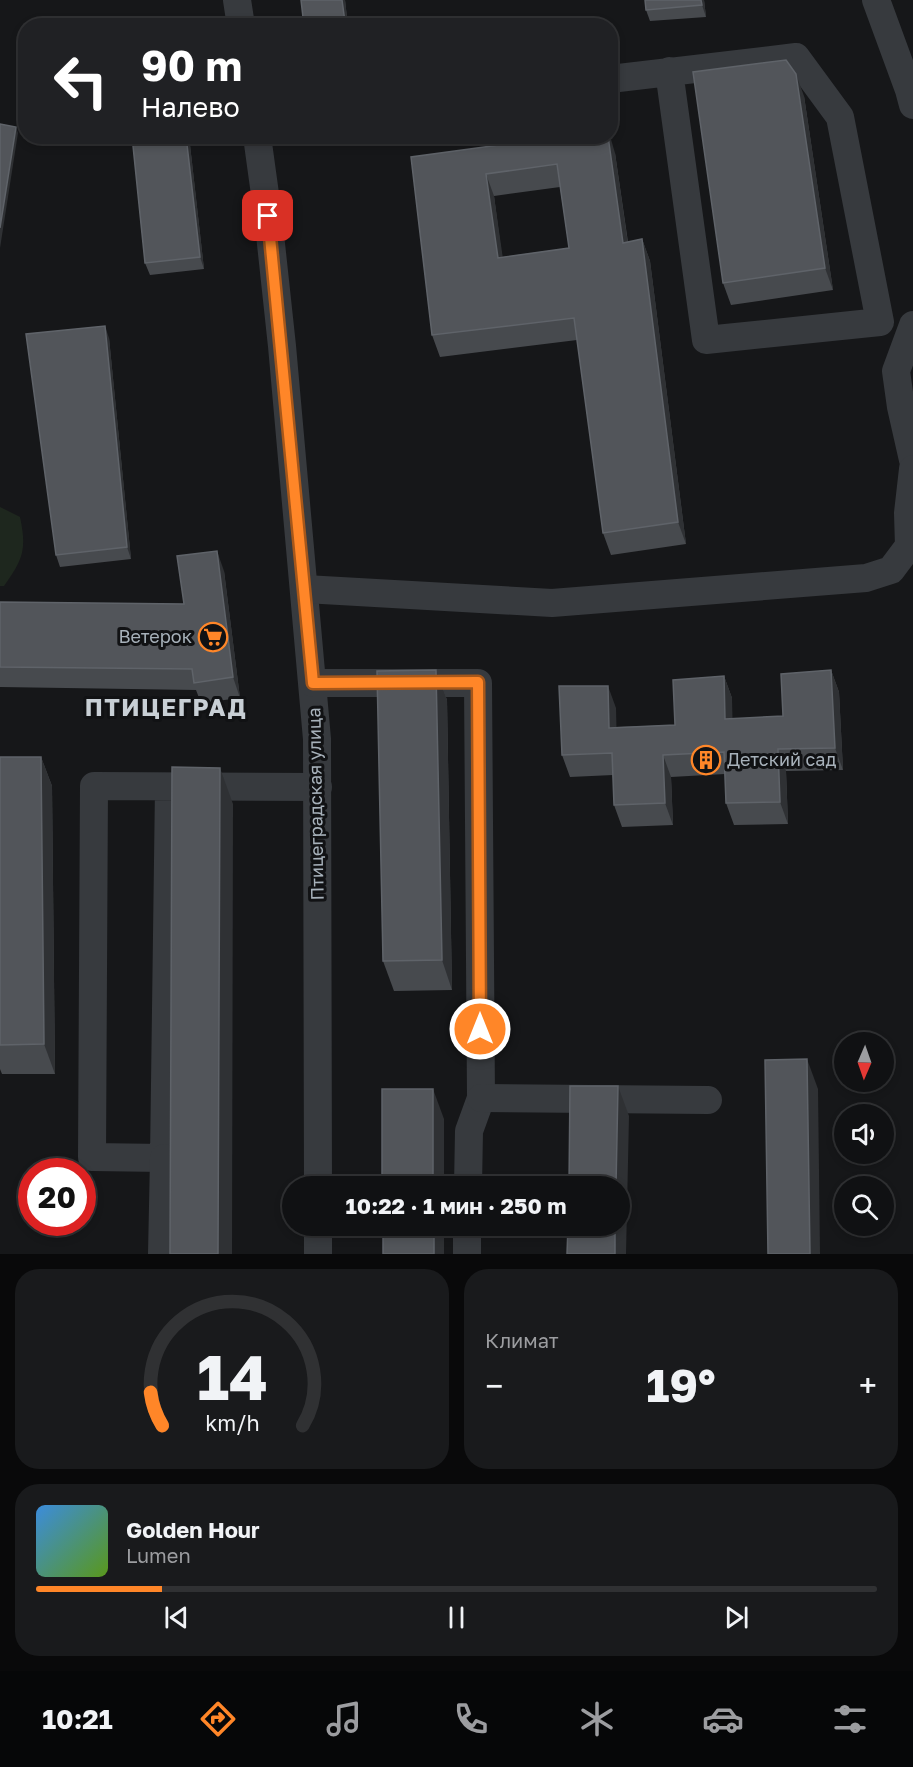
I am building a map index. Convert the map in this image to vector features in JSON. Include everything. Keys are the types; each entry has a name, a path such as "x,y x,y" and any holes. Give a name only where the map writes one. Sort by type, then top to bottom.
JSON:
{"street":[{"path":"237,0 240,18"},
{"path":"876,0 913,105"},
{"path":"618,78 669,71 796,57 840,117 880,322 706,340 669,71"},
{"name":"Птицеградская улица","path":"257,144 278,310 317,739 318,1176"},
{"path":"913,325 904,361 901,407 913,460"},
{"path":"305,589 552,603 866,578 891,570 909,546 908,513 913,469"},
{"path":"313,683 478,682 481,1098 469,1131 468,1176"},
{"path":"164,1158 92,1157 94,786 318,787"},
{"path":"162,1254 169,787"},
{"path":"481,1098 708,1100"},
{"path":"318,1236 318,1254"},
{"path":"467,1254 468,1236"}],"shaded area":[{"path":"0,507 20,517 23,538 22,554 4,586 0,586"}],"building":[{"path":"301,0 342,0 344,18 303,18"},
{"path":"645,0 701,0 702,5 646,10"},
{"path":"786,60 796,74 825,268 723,283 693,72"},
{"path":"0,124 16,127 0,228"},
{"path":"133,144 187,144 200,257 145,263"},
{"path":"506,144 609,144 623,243 642,239 678,522 603,533 574,318 432,335 411,157","holes":["557,164 569,248 498,258 486,174"]},
{"path":"105,326 127,547 56,555 26,334"},
{"path":"217,551 233,677 194,683 192,669 0,667 0,602 184,604 177,556"},
{"path":"436,670 442,960 383,961 377,671"},
{"name":"Детский сад","path":"831,670 835,748 778,749 780,802 726,803 724,752 663,755 665,803 614,805 612,753 562,755 559,686 608,686 609,728 675,725 673,680 724,676 725,719 783,716 781,674"},
{"path":"0,757 41,757 44,1044 0,1045"},
{"path":"172,767 220,768 218,1254 170,1254"},
{"path":"807,1059 810,1254 768,1254 765,1060"},
{"path":"570,1086 618,1086 616,1176 569,1176"},
{"path":"382,1089 433,1089 433,1176 382,1176"},
{"path":"383,1236 434,1236 434,1254 383,1254"},
{"path":"568,1236 615,1236 615,1254 567,1254"}],"place":[{"name":"Ветерок","path":"213,637"},
{"name":"Детский сад","path":"706,760"}],"district":[{"name":"ПТИЦЕГРАД","path":"166,708"}],"route":[{"path":"268,216 313,683 478,682 480,1029"}]}
